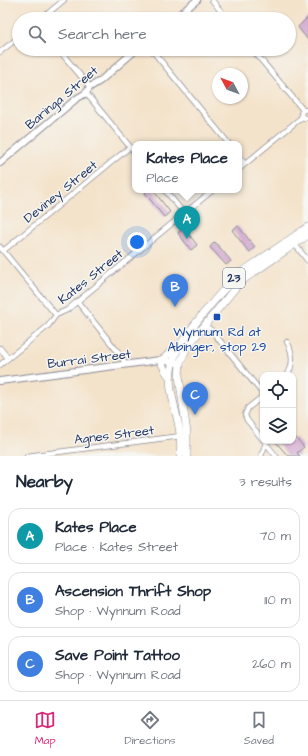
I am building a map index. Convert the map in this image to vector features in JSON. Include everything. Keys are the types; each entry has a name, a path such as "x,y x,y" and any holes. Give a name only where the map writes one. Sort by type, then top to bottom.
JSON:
{"main road":[{"name":"23","path":"180,456 181,436 171,389 170,377 176,363 187,347 240,282 293,242 308,227"},
{"name":"23","path":"187,456 187,433 176,363 178,348 186,336 239,274 293,242 308,235"},
{"path":"170,377 161,360 172,350 178,348"}],"street":[{"path":"49,12 64,0"},
{"path":"182,12 197,0"},
{"path":"212,0 221,12"},
{"path":"0,52 12,43"},
{"path":"64,56 90,87"},
{"name":"Baringa Street","path":"0,163 129,56"},
{"path":"157,56 227,141"},
{"path":"242,166 302,117 301,114 305,110 258,56"},
{"path":"86,93 132,149"},
{"path":"302,117 308,118"},
{"name":"Deviney Street","path":"2,249 130,147"},
{"path":"242,160 245,164"},
{"path":"167,193 182,211"},
{"name":"Kates Street","path":"0,365 48,326 56,315 65,312 175,221 182,211 191,208 209,193"},
{"path":"293,242 308,260"},
{"path":"2,249 56,315"},
{"path":"77,301 122,357 125,364"},
{"path":"205,325 260,391"},
{"path":"287,342 291,348 292,360 292,366 289,372"},
{"path":"0,348 8,358"},
{"name":"Burrai Street","path":"0,381 161,360 176,363"},
{"path":"260,398 248,408 245,416 260,436"},
{"name":"Agnes Street","path":"27,456 181,436"},
{"path":"261,456 263,444"},
{"path":"266,444 276,456"}],"building":[{"path":"308,17 308,40 298,27"},
{"path":"145,193 155,193 170,212 164,217"},
{"path":"238,226 255,247 249,252 232,230"},
{"path":"184,228 197,245 191,250 178,233"},
{"path":"215,242 231,261 226,265 210,247"},
{"path":"296,438 304,447 297,453 300,456 288,456 278,444 296,444"}],"place":[{"name":"Kates Place","path":"187,239"},
{"name":"Ascension Thrift Shop","path":"175,307"},
{"name":"Wynnum Rd at Abinger, stop 29","path":"217,317"},
{"name":"Save Point Tattoo","path":"195,415"}]}
